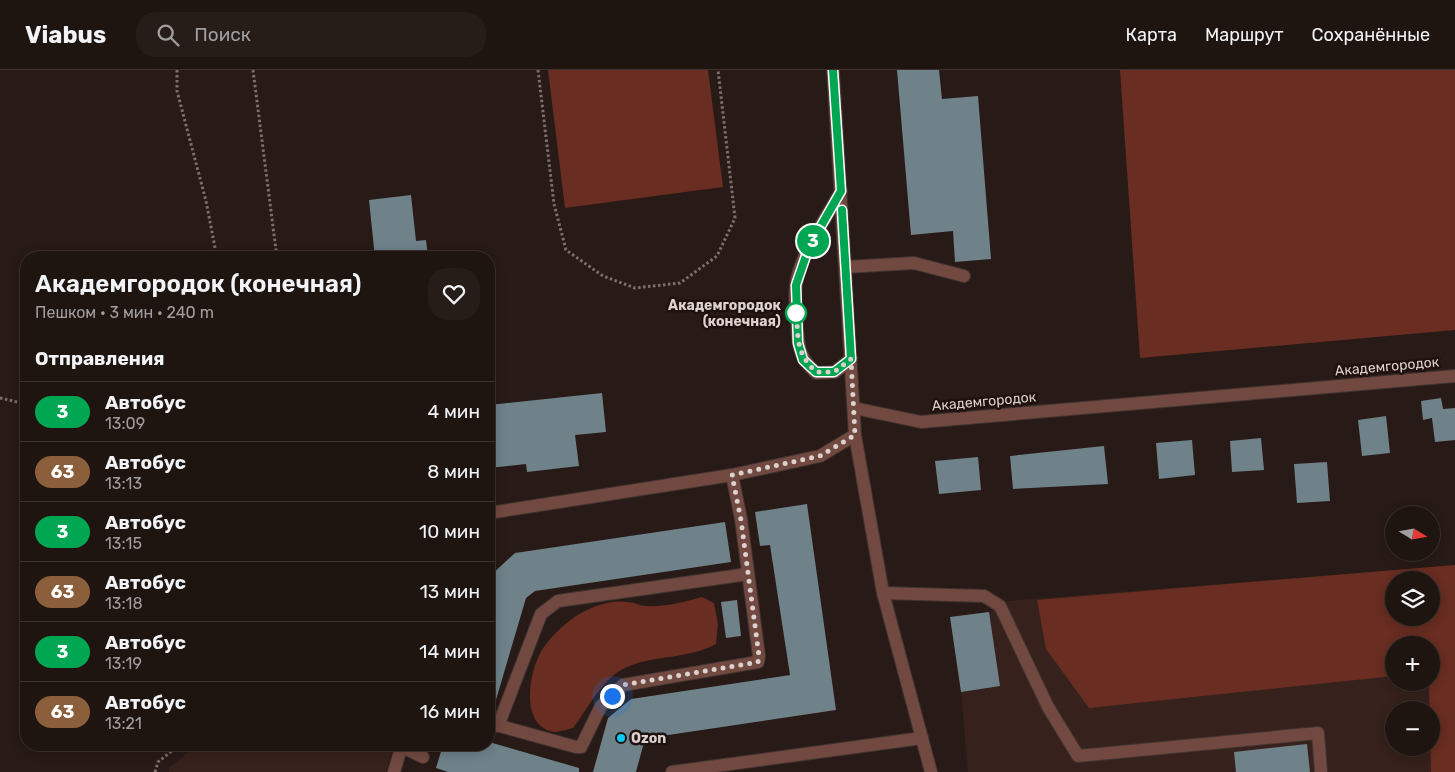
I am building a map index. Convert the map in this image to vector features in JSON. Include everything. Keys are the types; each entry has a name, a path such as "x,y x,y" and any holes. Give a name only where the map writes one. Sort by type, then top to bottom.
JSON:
{"street":[{"path":"833,70 855,435 883,593 931,772"},
{"path":"841,191 809,247 796,285 796,313 798,343 803,360 816,372 834,372 851,359"},
{"path":"845,267 914,263 964,276"},
{"name":"Академгородок","path":"854,408 921,422 1455,376"},
{"path":"495,512 732,475 820,456 855,435"},
{"path":"495,725 581,747 601,706 623,685 758,662 759,656 748,574 732,475"},
{"path":"495,719 541,614 558,601 748,574"},
{"path":"883,593 984,596 1000,606 1048,707 1078,756 1318,733 1321,772"},
{"path":"672,772 922,738"},
{"path":"394,772 400,751"},
{"path":"412,751 423,757"}],"path":[{"path":"177,70 177,91 206,201 216,251"},
{"path":"253,70 276,251"},
{"path":"538,70 554,204 566,250 603,276 635,288 680,283 717,256 735,218 718,70"},
{"path":"0,398 20,403"},
{"path":"155,772 158,762 172,751"}],"shaded area":[{"path":"548,70 708,70 723,187 565,208"},
{"path":"1120,70 1455,70 1455,330 1140,358"},
{"path":"1455,565 1455,772 968,772 961,692 950,617 989,612 1008,601"},
{"path":"1455,565 1455,772 1431,772 1431,756 1440,756 1440,701 1429,701 1429,691 1440,691 1440,636 1385,636 1385,677 1089,708 1046,649 1037,600"},
{"path":"702,597 714,603 718,624 716,644 694,653 646,661 623,669 601,687 573,728 555,732 543,728 536,720 531,708 530,696 534,668 544,647 569,621 587,610 607,603 622,602 644,606 661,606"},
{"path":"190,751 392,751 386,772 169,772 169,768"}],"building":[{"path":"897,70 939,70 942,99 978,96 991,259 955,262 953,231 911,235"},
{"path":"411,195 416,241 426,240 427,251 374,251 369,200"},
{"path":"602,393 606,432 575,435 579,466 527,472 526,464 495,467 495,404"},
{"path":"1441,398 1443,409 1455,408 1455,440 1435,442 1432,418 1423,420 1421,401"},
{"path":"1386,416 1390,453 1362,456 1358,420"},
{"path":"1261,438 1264,470 1232,472 1230,441"},
{"path":"1192,440 1195,475 1159,479 1156,443"},
{"path":"1104,446 1108,484 1013,489 1010,456"},
{"path":"978,457 981,490 939,494 935,461"},
{"path":"1327,462 1330,501 1297,503 1294,464"},
{"path":"807,504 836,710 655,737 643,746 636,772 593,772 608,718 631,699 790,675 770,545 760,546 755,512"},
{"path":"725,522 731,562 535,591 526,598 495,703 495,571 515,553"},
{"path":"737,600 741,636 726,638 721,602"},
{"path":"989,612 1000,686 961,692 950,617"},
{"path":"495,744 579,768 579,772 448,772 436,768 441,751 495,751"},
{"path":"1307,744 1310,772 1236,772 1234,752"}],"bus line":[{"name":"3","path":"833,70 841,191 809,247 796,285 798,343 803,360 816,372 834,372 851,359 842,210"}],"place":[{"name":"Академгородок (конечная)","path":"796,313"},
{"name":"Ozon","path":"621,738"}],"route":[{"path":"612,696 623,685 758,662 759,656 741,520 732,475 820,456 855,435 851,359 834,372 816,372 803,360 798,343 796,313"}]}
